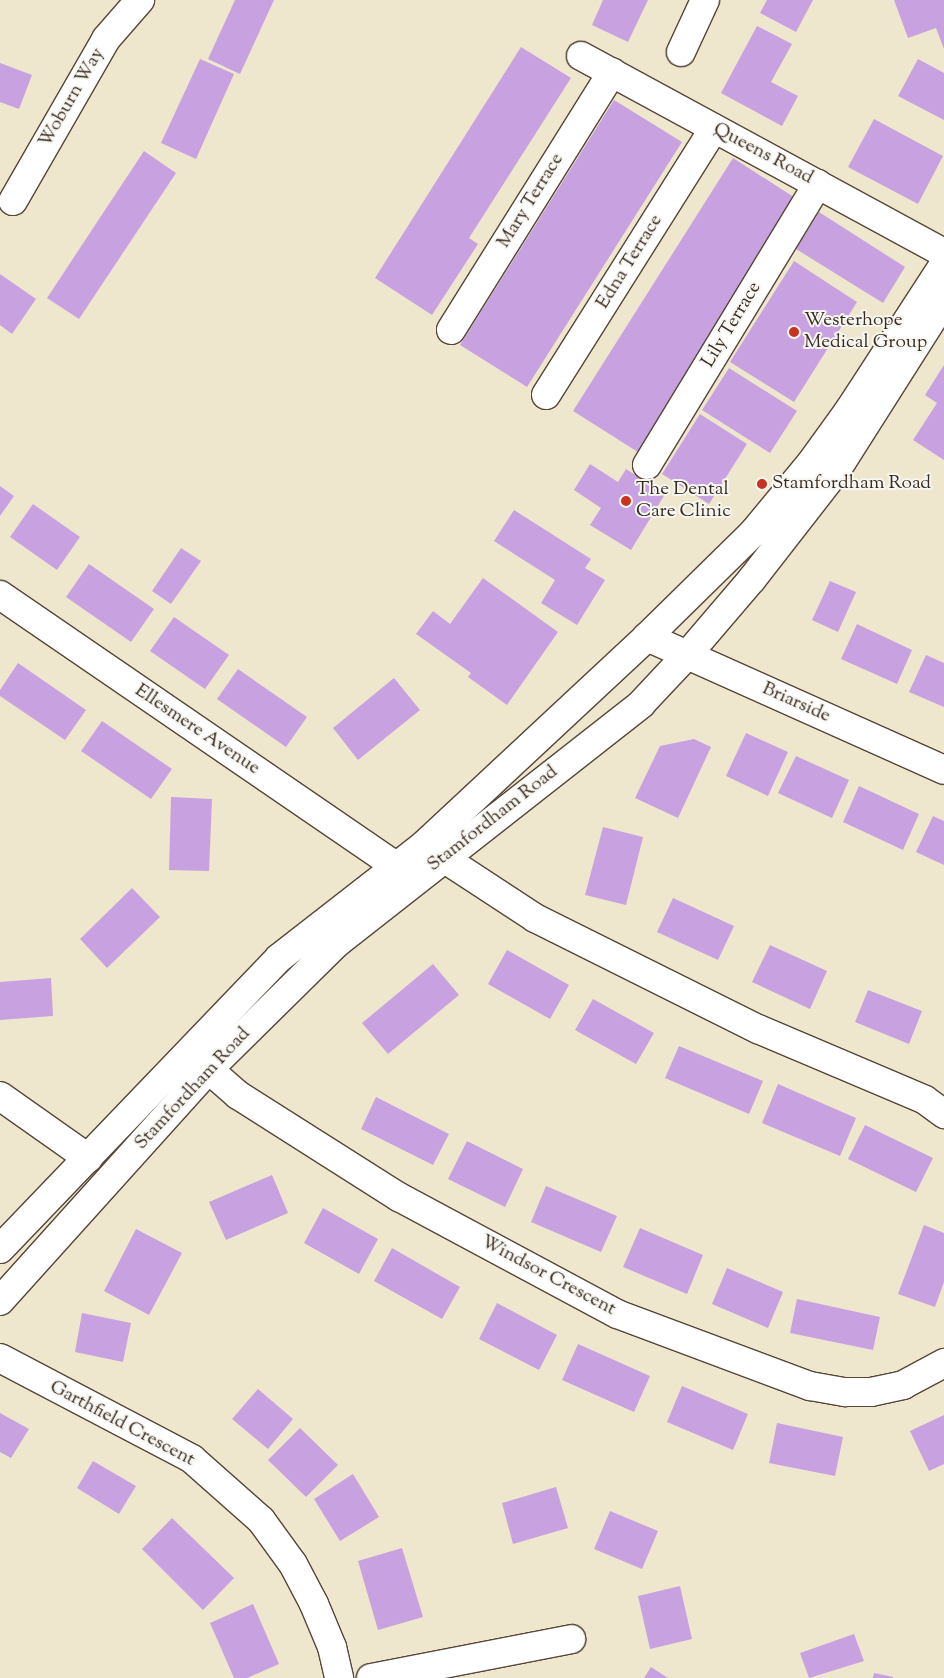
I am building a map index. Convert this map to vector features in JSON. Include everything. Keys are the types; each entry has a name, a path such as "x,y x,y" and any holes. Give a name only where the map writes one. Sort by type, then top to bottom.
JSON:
{"street":[{"name":"Woburn Way","path":"13,201 106,39 140,0"},
{"path":"681,52 705,0"},
{"name":"Queens Road","path":"582,56 944,253"},
{"name":"Mary Terrace","path":"451,330 612,72"},
{"name":"Edna Terrace","path":"546,395 714,128"},
{"name":"Lily Terrace","path":"647,466 818,184"},
{"name":"Stamfordham Road","path":"0,1301 208,1069 433,851 753,533 811,463 944,264"},
{"name":"Stamfordham Road","path":"0,1249 279,958 395,865 433,851 641,704 688,654 752,579 836,471 944,301"},
{"name":"Ellesmere Avenue","path":"0,595 395,865"},
{"name":"Briarside","path":"647,637 944,770"},
{"path":"433,851 535,918 758,1029 925,1100 944,1114"},
{"name":"Windsor Crescent","path":"188,1051 238,1095 399,1197 617,1314 810,1386 845,1392 871,1392 903,1385 944,1363"},
{"path":"0,1096 88,1158"},
{"name":"Garthfield Crescent","path":"0,1358 192,1458 260,1520 293,1564 314,1604 332,1647 339,1678"},
{"path":"371,1678 571,1639"}],"building":[{"path":"235,0 274,0 240,74 208,59"},
{"path":"603,0 648,0 628,42 592,25"},
{"path":"767,0 813,0 796,32 760,13"},
{"path":"894,0 944,0 944,49 936,28 908,38"},
{"path":"757,26 792,44 771,82 798,96 782,126 721,93"},
{"path":"521,47 571,78 469,238 478,244 432,315 375,278"},
{"path":"200,59 234,74 196,159 161,143"},
{"path":"918,59 944,73 944,120 898,96"},
{"path":"0,63 32,75 19,109 0,102"},
{"path":"614,100 682,142 527,387 460,345"},
{"path":"874,119 943,156 918,204 848,167"},
{"path":"144,151 176,173 79,319 47,298"},
{"path":"733,158 800,201 641,454 573,411"},
{"path":"819,212 905,267 883,303 796,249"},
{"name":"Westerhope Medical Group","path":"794,261 857,302 794,402 730,362"},
{"path":"0,274 36,299 12,334 0,325"},
{"path":"944,365 944,460 913,440 937,403 925,395"},
{"path":"729,368 797,411 770,453 702,410"},
{"path":"700,414 747,444 709,504 662,474"},
{"name":"The Dental Care Clinic","path":"590,464 618,482 626,469 665,494 631,550 590,525 601,508 574,490"},
{"path":"0,486 14,496 0,516"},
{"path":"33,504 80,537 57,570 10,537"},
{"path":"514,510 591,559 585,568 605,580 577,625 541,603 555,580 494,541"},
{"path":"181,548 201,561 171,604 152,591"},
{"path":"89,564 154,609 131,642 66,597"},
{"path":"483,578 558,632 507,705 468,677 471,673 416,634 433,611 450,624"},
{"path":"830,581 856,592 838,632 812,620"},
{"path":"174,617 229,655 205,689 150,651"},
{"path":"857,624 912,650 897,684 841,659"},
{"path":"926,655 944,663 944,707 909,692"},
{"path":"18,663 86,710 65,740 0,696 0,690"},
{"path":"238,669 307,717 286,747 217,699"},
{"path":"394,678 420,710 358,760 333,728"},
{"path":"102,721 172,769 151,799 81,751"},
{"path":"746,733 788,752 768,796 726,776"},
{"path":"694,739 711,747 678,818 635,798 660,746"},
{"path":"796,756 849,780 832,818 778,793"},
{"path":"859,786 919,814 903,850 843,822"},
{"path":"171,797 212,799 209,871 169,870"},
{"path":"933,816 944,821 944,865 916,852"},
{"path":"603,827 643,837 626,905 585,895"},
{"path":"132,888 160,917 107,968 80,939"},
{"path":"673,898 734,926 718,960 657,932"},
{"path":"770,945 827,971 810,1009 752,982"},
{"path":"507,950 569,985 550,1019 488,984"},
{"path":"433,964 459,995 388,1054 362,1023"},
{"path":"51,978 53,1016 0,1020 0,982"},
{"path":"868,990 922,1011 909,1044 855,1022"},
{"path":"593,999 654,1033 636,1064 575,1030"},
{"path":"679,1046 763,1081 749,1114 665,1078"},
{"path":"778,1084 856,1118 840,1156 762,1123"},
{"path":"376,1097 449,1134 433,1165 361,1129"},
{"path":"865,1125 933,1158 916,1192 848,1159"},
{"path":"467,1141 523,1169 505,1207 448,1179"},
{"path":"272,1175 288,1213 226,1240 209,1202"},
{"path":"546,1186 617,1216 601,1252 531,1222"},
{"path":"323,1208 378,1239 359,1274 304,1243"},
{"path":"924,1225 944,1233 944,1282 935,1307 898,1294"},
{"path":"640,1228 703,1255 687,1294 623,1267"},
{"path":"136,1229 182,1253 149,1315 104,1291"},
{"path":"392,1248 460,1287 442,1319 374,1281"},
{"path":"727,1268 783,1292 768,1328 712,1304"},
{"path":"797,1299 880,1317 873,1350 790,1333"},
{"path":"497,1303 557,1335 539,1370 479,1339"},
{"path":"82,1313 131,1323 123,1362 75,1352"},
{"path":"578,1344 650,1376 634,1412 562,1380"},
{"path":"682,1386 748,1414 733,1450 667,1422"},
{"path":"258,1389 293,1419 268,1449 232,1419"},
{"path":"0,1413 29,1429 11,1458 0,1452"},
{"path":"944,1415 944,1464 929,1471 910,1431"},
{"path":"777,1423 843,1437 835,1476 769,1463"},
{"path":"300,1428 338,1465 306,1497 268,1460"},
{"path":"93,1461 136,1486 119,1514 77,1488"},
{"path":"353,1474 379,1517 340,1541 314,1499"},
{"path":"556,1487 568,1528 513,1544 502,1503"},
{"path":"610,1511 658,1531 642,1569 594,1549"},
{"path":"172,1518 234,1578 203,1610 142,1549"},
{"path":"402,1548 423,1617 378,1630 358,1561"},
{"path":"680,1586 692,1639 650,1649 638,1596"},
{"path":"253,1604 279,1664 247,1678 234,1678 210,1623"},
{"path":"854,1634 864,1661 809,1678 800,1653"},
{"path":"651,1667 668,1678 644,1678"},
{"path":"874,1673 893,1677 893,1678 873,1678"}],"place":[{"name":"Westerhope Medical Group","path":"794,332"},
{"name":"Stamfordham Road","path":"762,484"},
{"name":"The Dental Care Clinic","path":"626,501"}]}
